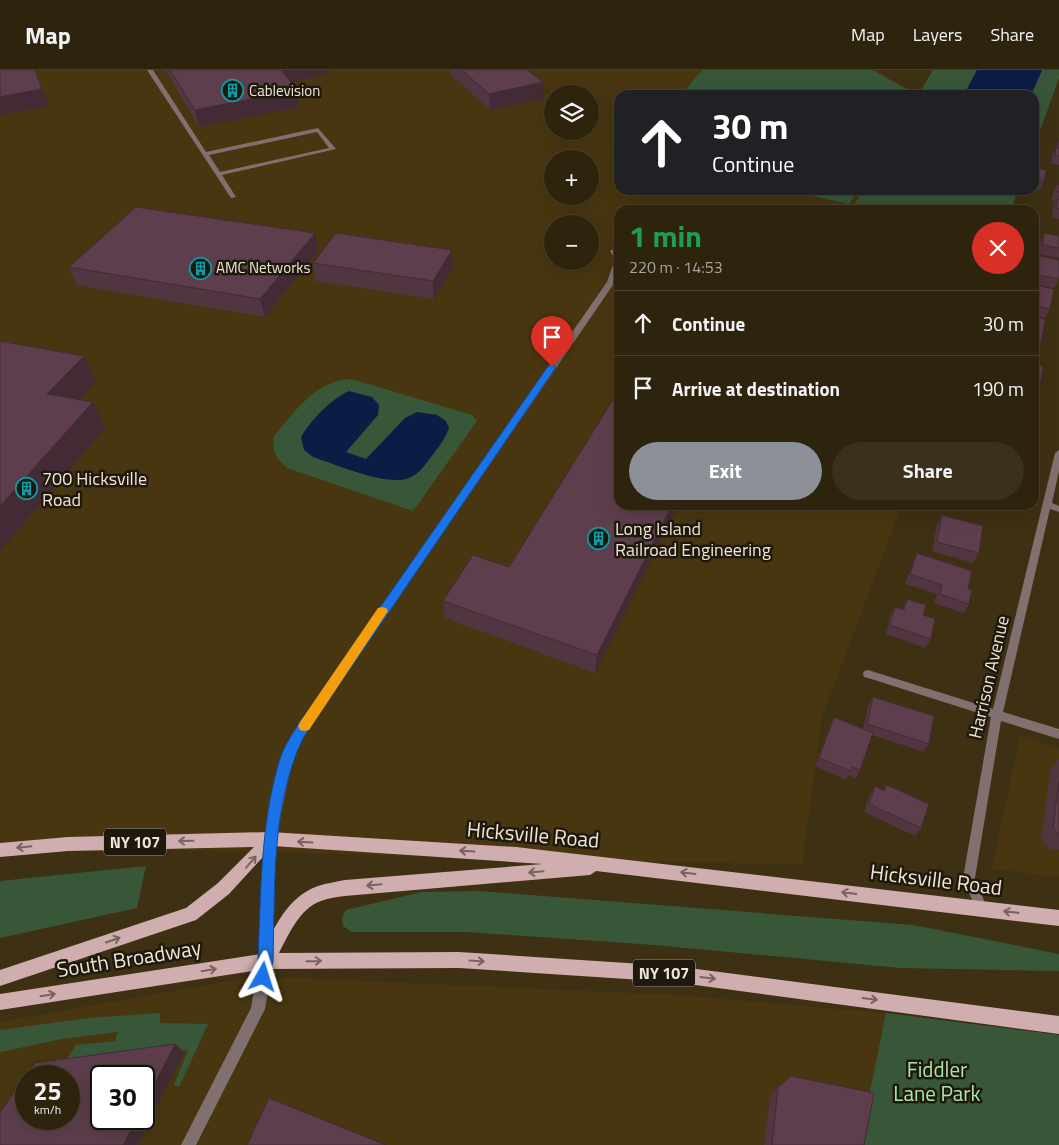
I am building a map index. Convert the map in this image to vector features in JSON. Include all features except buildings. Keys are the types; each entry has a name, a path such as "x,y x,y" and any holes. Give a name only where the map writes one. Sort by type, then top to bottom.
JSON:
{"main road":[{"name":"Hicksville Road","path":"0,850 68,844 270,840 516,854 1059,918"},
{"path":"0,978 190,914 214,898 235,880 270,840"},
{"path":"266,961 293,914 305,901 318,894 346,888 619,865"},
{"name":"NY 107","path":"266,961 459,960 673,974 1059,1025"},
{"name":"South Broadway","path":"0,1002 266,961"}],"street":[{"path":"150,70 233,197"},
{"path":"205,154 318,130 333,149 218,174"},
{"path":"188,1145 258,1009 266,961 270,840 286,761 299,734 611,282 614,272"},
{"name":"Harrison Avenue","path":"981,908 969,878 997,714 1059,453"},
{"path":"1047,505 1059,509"},
{"path":"868,674 1059,734"}],"shaded area":[{"path":"0,70 875,70 912,90 614,90 614,195 860,195 854,205 614,205 614,510 900,510 822,717 802,865 0,846"},
{"path":"1020,736 1059,749 1059,877 992,869"},
{"path":"251,977 678,995 886,1013 859,1145 0,1145 0,1022"}],"green space":[{"path":"702,70 872,70 908,90 685,90"},
{"path":"933,70 977,70 967,90 921,90"},
{"path":"1042,70 1059,70 1059,78 1039,133 1039,90 1033,90"},
{"path":"808,195 855,195 849,204"},
{"path":"860,195 1016,195 1013,205 854,205"},
{"path":"348,379 472,415 477,421 413,511 287,468 276,454 273,446 274,436 297,408 325,386"},
{"path":"146,866 137,908 0,938 0,881"},
{"path":"479,891 913,925 1059,954 1059,971 901,968 654,945 467,932 352,932 343,926 342,918 346,910 422,892"},
{"path":"160,1013 160,1023 208,1024 179,1087 174,1085 188,1050 63,1065 76,1045 115,1041 118,1032 62,1039 0,1052 0,1030 89,1018"},
{"name":"Fiddler Lane Park","path":"886,1013 1059,1035 1059,1145 859,1145"}],"water":[{"path":"977,70 1042,70 1033,90 967,90"},
{"path":"349,391 372,397 379,405 378,415 346,452 366,459 405,418 417,412 437,415 446,421 449,428 446,436 419,472 409,478 399,480 375,477 313,457 304,450 301,437 310,423 328,405"}],"slow traffic":[{"path":"304,726 382,611"}],"place":[{"name":"Cablevision","path":"233,91"},
{"name":"AMC Networks","path":"200,268"},
{"name":"700 Hicksville Road","path":"26,489"},
{"name":"Long Island Railroad Engineering","path":"599,539"}],"route":[{"path":"263,977 266,961 270,840 286,761 299,734 386,604 552,367"}]}
